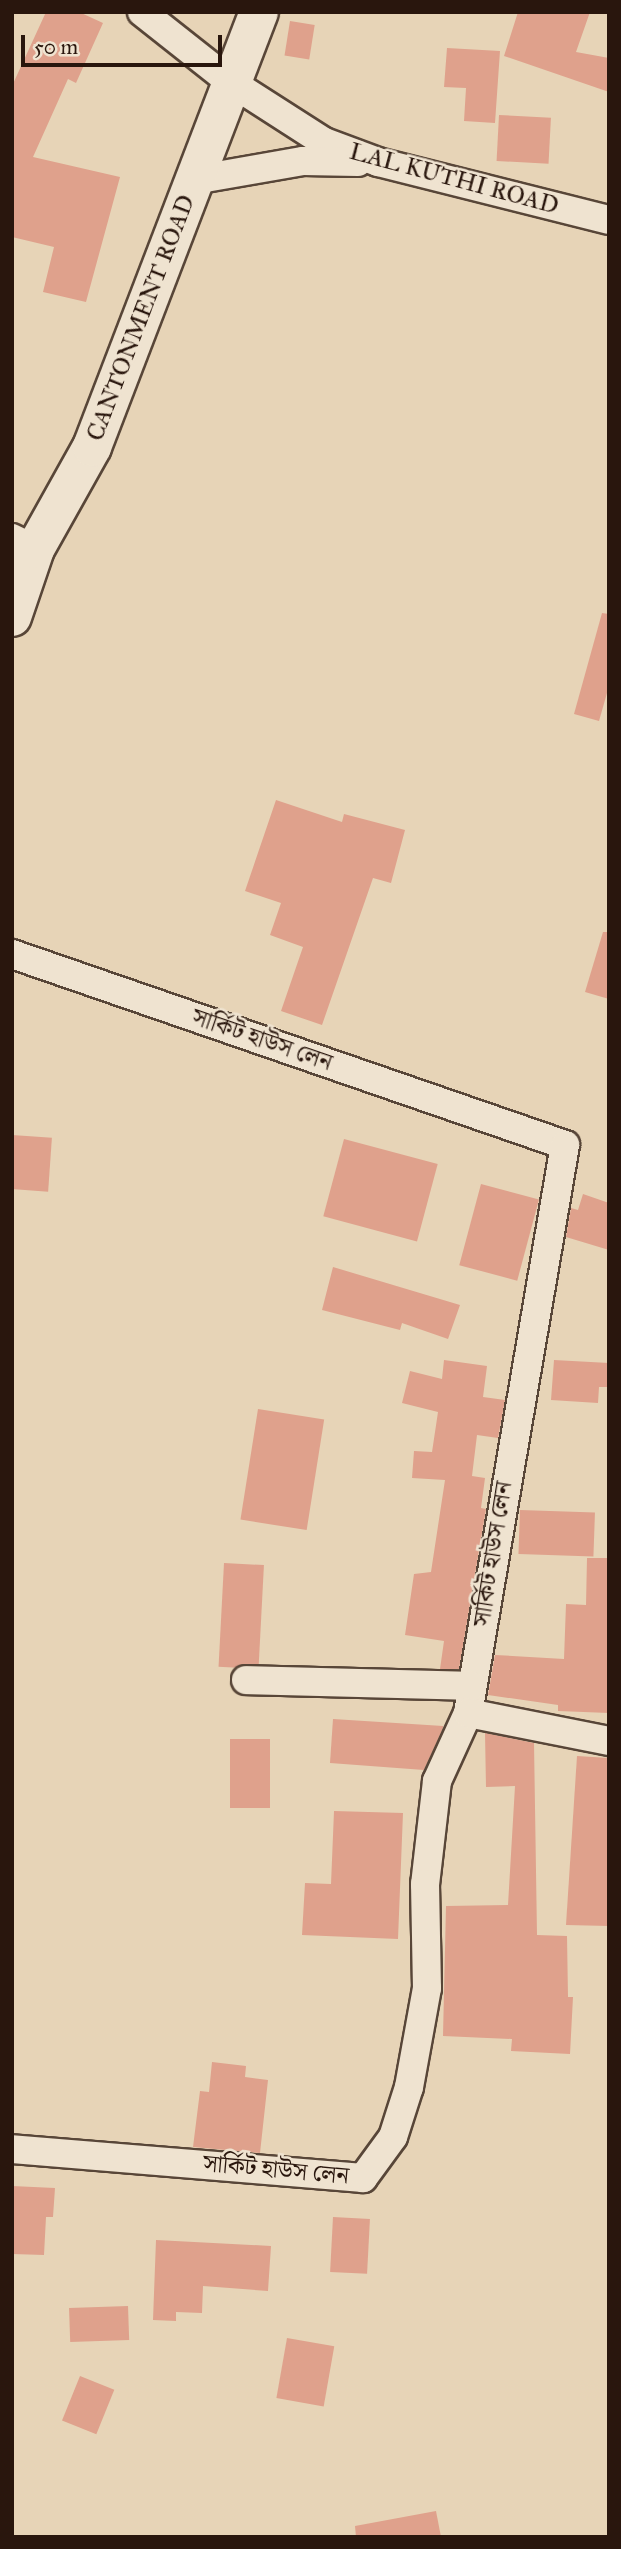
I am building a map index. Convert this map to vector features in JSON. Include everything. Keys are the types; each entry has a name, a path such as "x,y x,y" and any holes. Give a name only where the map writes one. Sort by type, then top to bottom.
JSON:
{"main road":[{"name":"CANTONMENT ROAD","path":"12,617 24,544 92,447 259,12"}],"street":[{"name":"LAL KUTHI ROAD","path":"142,12 232,83 324,142 378,162 609,220"},
{"path":"194,180 303,161 378,162"},
{"name":"সার্কিট হাউস লেন","path":"12,954 565,1145 470,1700 437,1781 425,1884 427,1988 409,2088 393,2137 363,2178 12,2149"},
{"path":"246,1681 470,1700 609,1741"}],"building":[{"path":"46,12 79,12 103,23 76,83 68,79 33,157 120,177 86,302 43,292 54,247 12,237 12,86"},
{"path":"518,12 590,12 576,52 609,58 609,92 504,56"},
{"path":"290,21 315,25 309,59 285,56"},
{"path":"447,48 500,51 495,123 464,121 466,88 444,87"},
{"path":"499,115 551,118 549,164 497,161"},
{"path":"602,613 609,614 609,686 599,721 574,714"},
{"path":"276,800 342,822 344,814 405,830 391,883 373,878 322,1025 281,1011 303,947 270,935 281,903 245,891"},
{"path":"603,932 609,932 609,999 585,992"},
{"path":"12,1135 52,1138 48,1192 12,1189"},
{"path":"344,1139 438,1164 417,1241 323,1216"},
{"path":"481,1184 539,1200 517,1281 459,1265"},
{"path":"583,1194 609,1203 609,1250 566,1237 571,1208 578,1210"},
{"path":"333,1267 460,1305 448,1339 402,1323 400,1330 322,1310"},
{"path":"444,1360 487,1366 483,1397 505,1400 498,1438 477,1435 472,1476 485,1478 481,1508 486,1509 459,1669 440,1669 444,1641 405,1635 414,1574 431,1572 445,1480 412,1478 414,1451 432,1452 438,1412 402,1403 410,1371 442,1379"},
{"path":"554,1360 609,1363 609,1387 599,1387 598,1403 551,1400"},
{"path":"258,1409 324,1419 307,1530 240,1520"},
{"path":"520,1510 595,1513 593,1557 518,1554"},
{"path":"587,1558 609,1558 609,1713 558,1711 558,1705 488,1695 495,1655 564,1659 566,1604 586,1605"},
{"path":"224,1563 264,1565 259,1669 219,1667"},
{"path":"333,1719 443,1728 424,1770 330,1763"},
{"path":"485,1733 534,1743 537,1935 567,1936 568,1997 573,1997 570,2054 511,2051 512,2039 443,2036 446,1906 508,1905 515,1786 486,1787"},
{"path":"230,1739 270,1739 270,1808 230,1808"},
{"path":"577,1756 609,1758 609,1926 566,1925"},
{"path":"334,1811 403,1813 398,1939 302,1935 305,1883 331,1884"},
{"path":"212,2062 246,2066 245,2077 268,2080 260,2153 193,2147 200,2091 209,2092"},
{"path":"12,2186 55,2188 53,2217 46,2217 44,2255 12,2254"},
{"path":"333,2217 370,2219 367,2274 330,2272"},
{"path":"156,2240 271,2246 268,2291 203,2286 202,2313 176,2312 176,2321 153,2320"},
{"path":"128,2306 129,2340 70,2342 69,2308"},
{"path":"287,2338 334,2346 324,2406 276,2398"},
{"path":"80,2376 114,2390 96,2434 62,2421"},
{"path":"436,2511 441,2537 356,2537 355,2526"}]}
